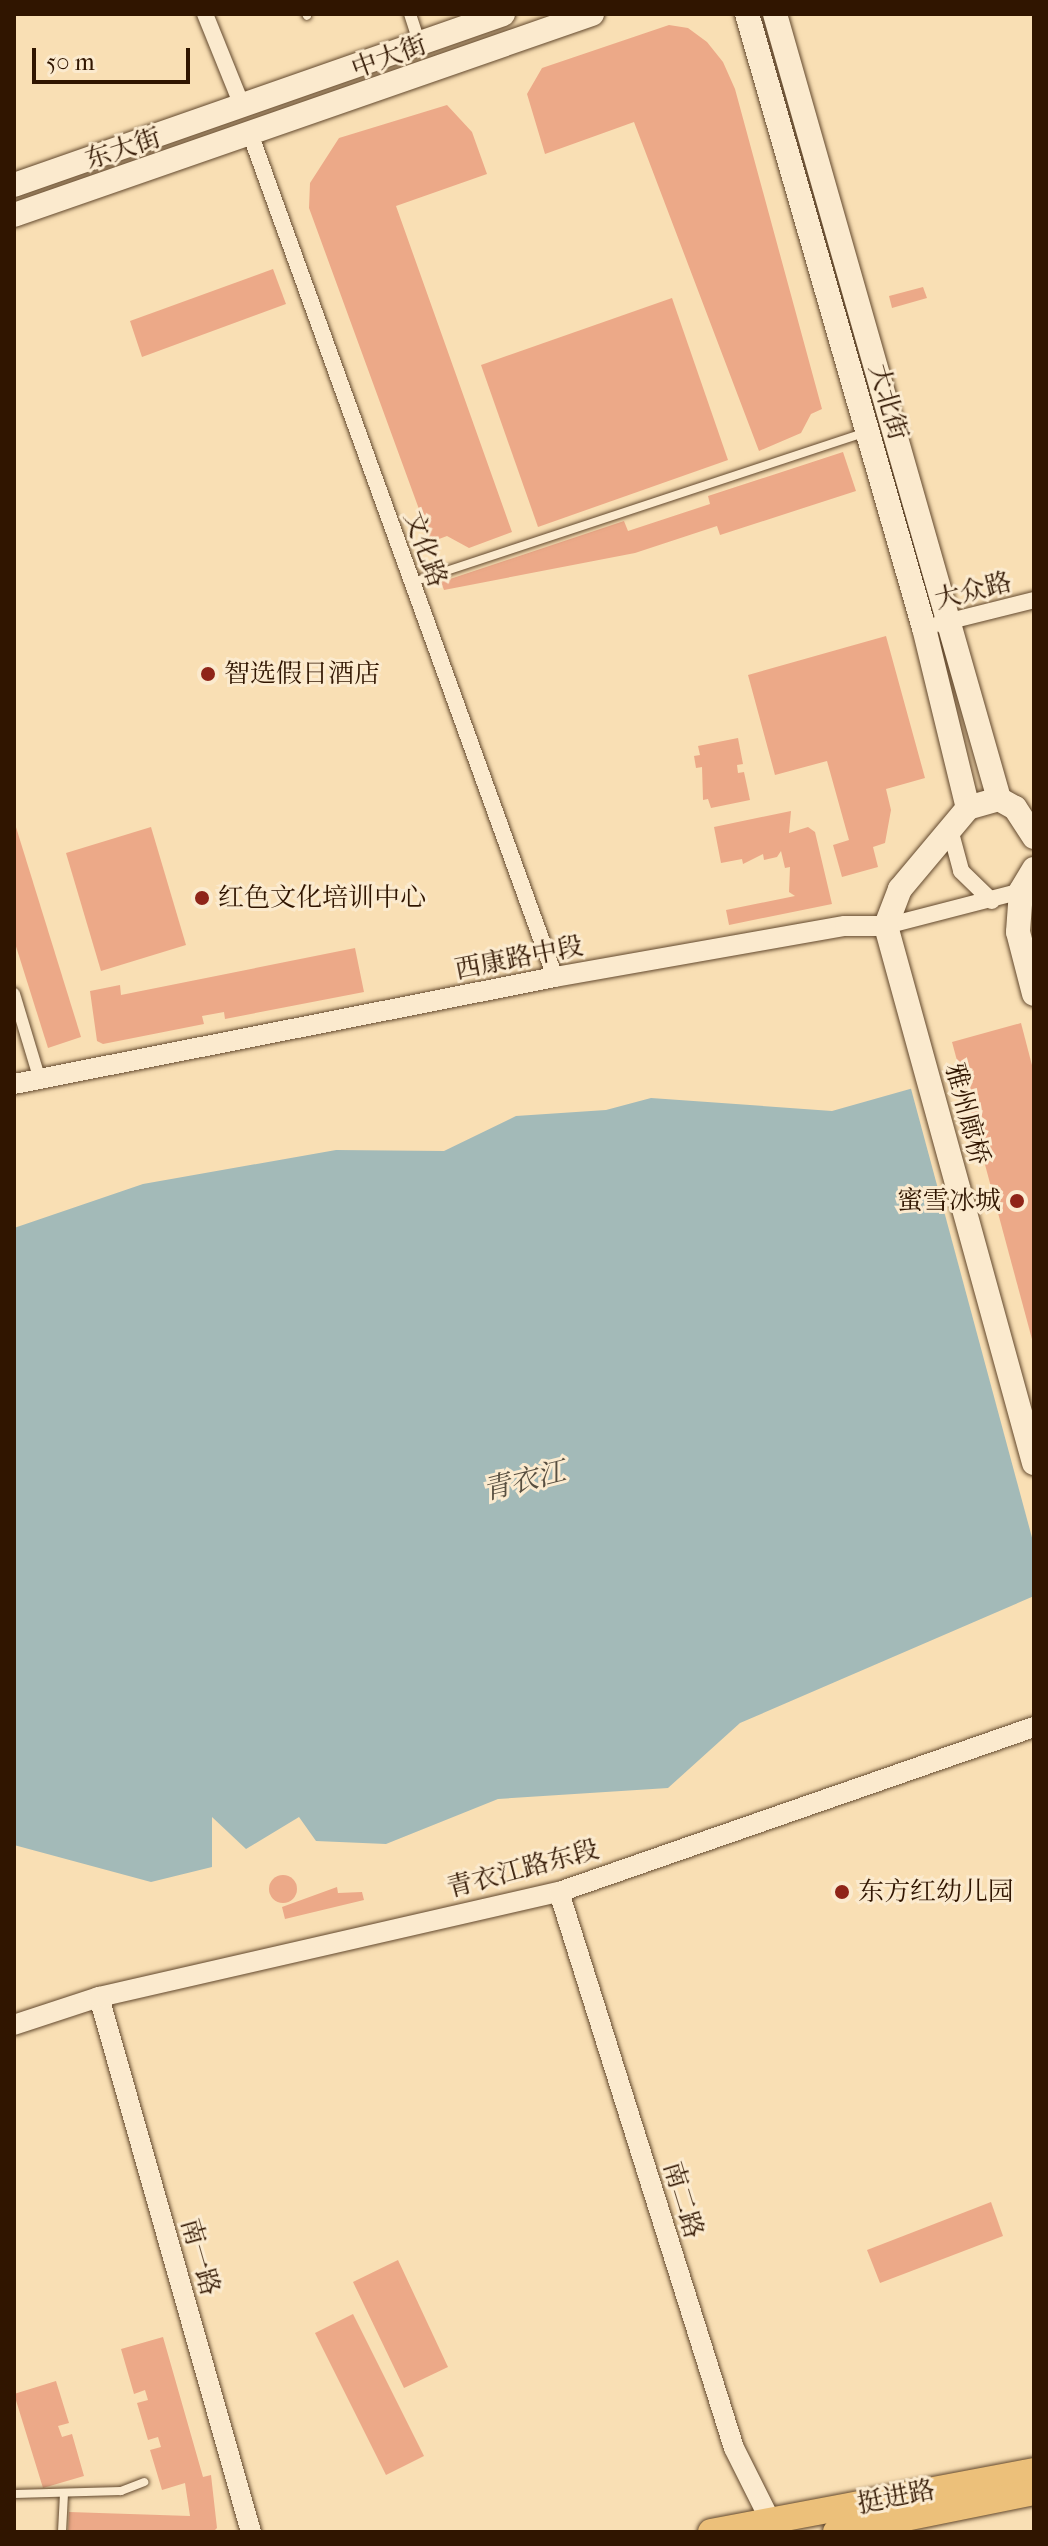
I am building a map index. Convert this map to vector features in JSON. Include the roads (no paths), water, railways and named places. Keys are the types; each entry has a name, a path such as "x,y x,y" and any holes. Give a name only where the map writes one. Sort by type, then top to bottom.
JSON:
{"main road":[{"name":"中大街","path":"243,108 503,14"},
{"name":"中大街","path":"251,136 592,14"},
{"name":"大北街","path":"747,14 924,628 968,808"},
{"name":"大北街","path":"775,14 951,620 999,799"},
{"name":"东大街","path":"14,185 243,108"},
{"name":"东大街","path":"14,215 251,136"},
{"path":"886,926 900,889 951,833 968,808 999,799 1015,808 1034,837"},
{"path":"1034,869 1018,932 1034,994"},
{"name":"雅州廊桥","path":"886,926 1034,1463"},
{"name":"挺进路","path":"711,2532 774,2528 1034,2471"},
{"name":"挺进路","path":"836,2532 1034,2492"}],"street":[{"path":"205,14 243,108"},
{"path":"410,14 420,45"},
{"name":"文化路","path":"251,136 555,977"},
{"name":"大众路","path":"924,628 1034,600"},
{"path":"951,833 961,871 992,901"},
{"name":"西康路中段","path":"14,1084 555,977 845,926 886,926 992,901 1027,889"},
{"path":"14,994 40,1080"},
{"name":"青衣江路东段","path":"14,2025 99,1997 559,1892 1034,1727"},
{"name":"南二路","path":"559,1892 734,2448 774,2528"},
{"name":"南一路","path":"99,1997 251,2532"}],"lane":[{"path":"411,583 868,431"},
{"path":"14,2494 121,2491 144,2482"},
{"path":"62,2532 64,2493"}],"water":[{"name":"青衣江","path":"1034,1054 1034,1596 740,1723 668,1788 498,1799 386,1844 316,1841 299,1817 246,1849 212,1817 212,1867 151,1882 14,1845 14,1228 143,1184 336,1150 444,1151 516,1116 606,1110 651,1098 832,1111"}],"place":[{"name":"智选假日酒店","path":"208,674"},
{"name":"红色文化培训中心","path":"202,898"},
{"name":"蜜雪冰城","path":"1017,1201"},
{"name":"东方红幼儿园","path":"842,1892"}]}
